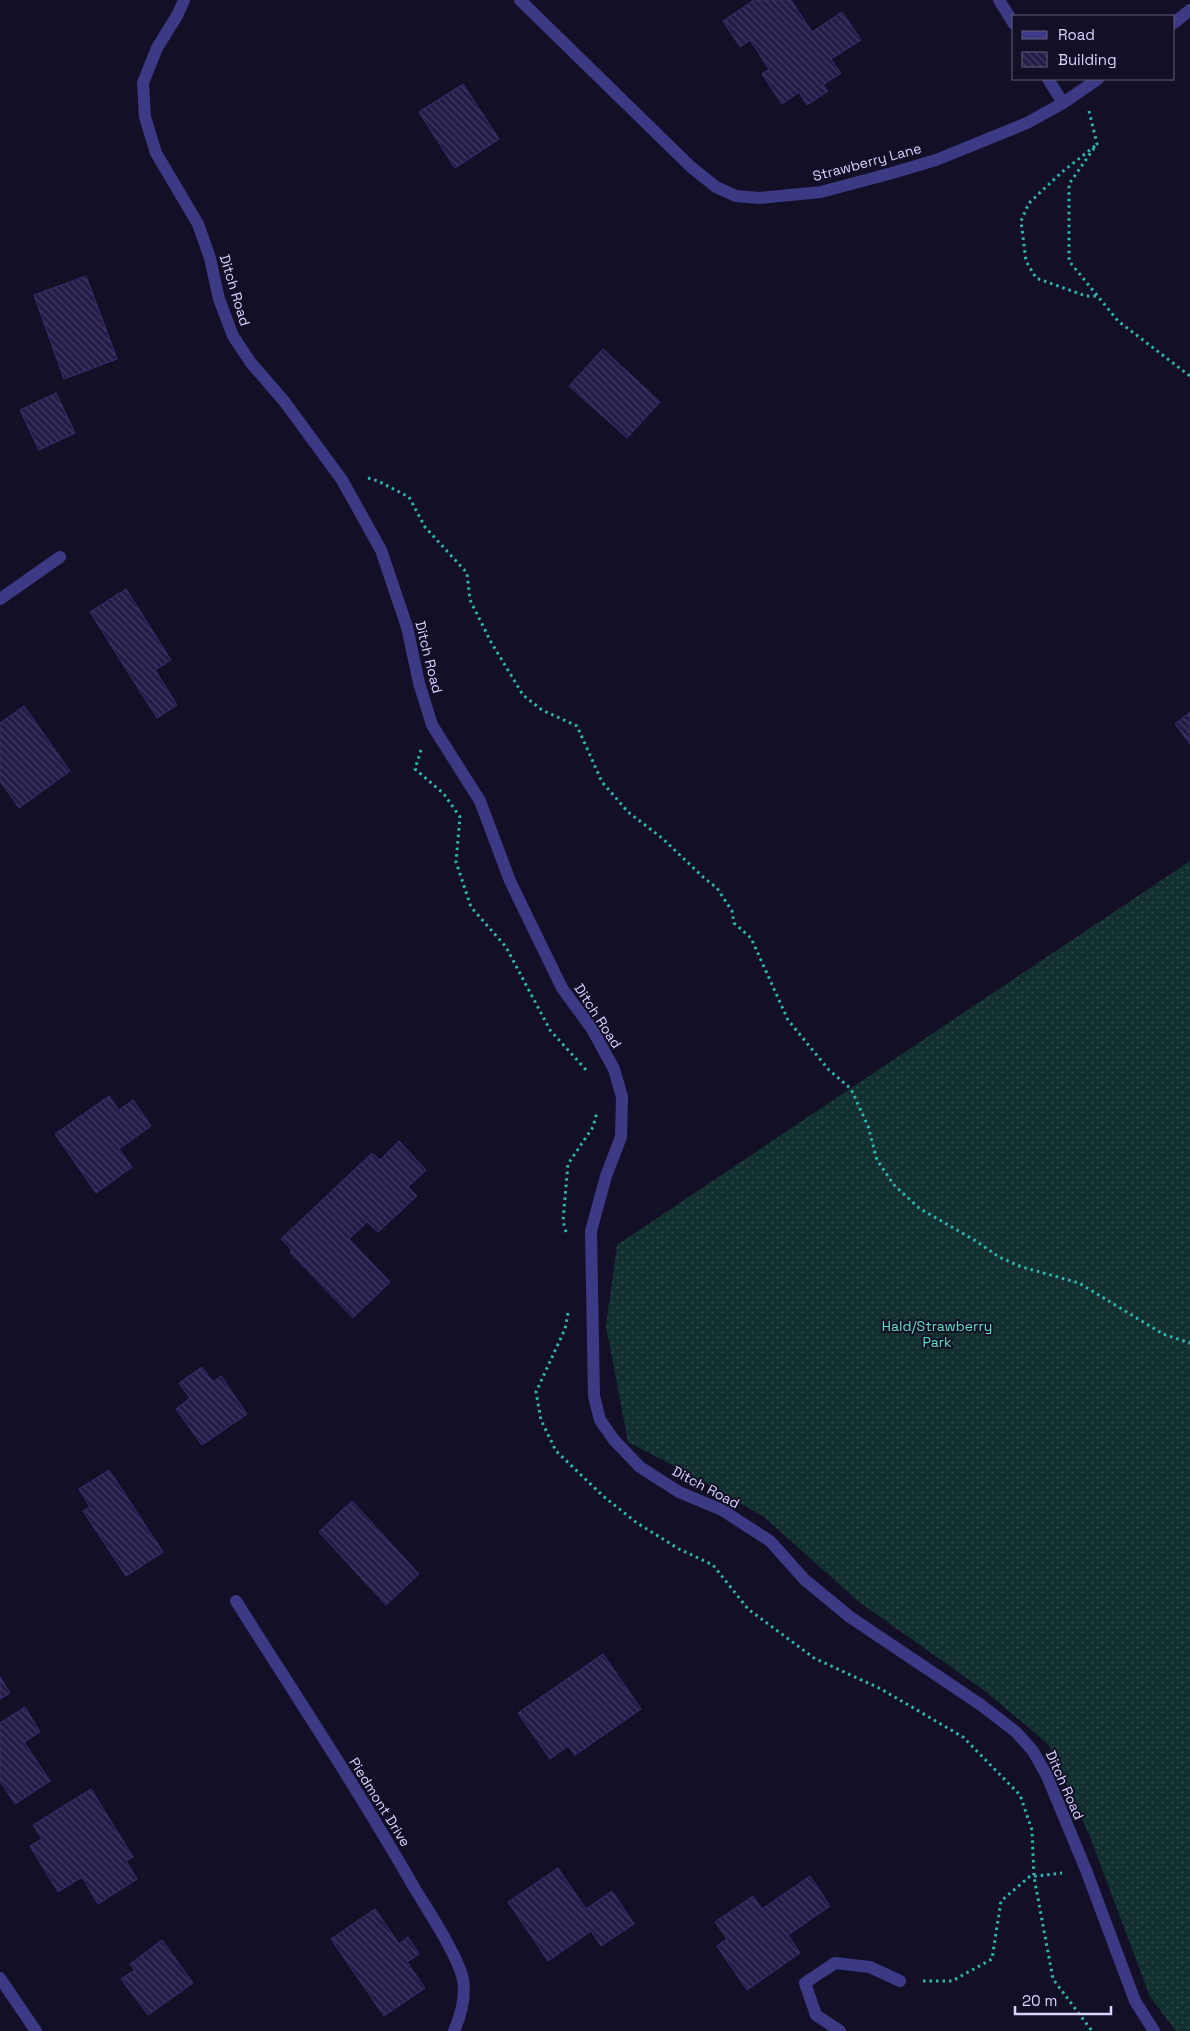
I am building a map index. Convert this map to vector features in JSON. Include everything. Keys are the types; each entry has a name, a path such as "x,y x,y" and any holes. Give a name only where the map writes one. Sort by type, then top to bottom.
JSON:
{"street":[{"name":"Ditch Road","path":"184,0 178,14 157,48 143,83 145,117 156,153 198,224 210,258 219,299 233,336 251,363 284,401 342,480 381,550 407,627 419,683 432,725 480,801 510,881 562,988 592,1029 614,1068 617,1078 622,1097 621,1137 606,1176 591,1231 594,1396 600,1420 614,1440 640,1468 679,1492 722,1510 770,1541 805,1580 850,1617 932,1670 1016,1732 1033,1750 1047,1776 1086,1870 1135,2000 1154,2031"},
{"name":"Strawberry Lane","path":"520,0 691,167 716,187 736,196 759,198 821,192 936,160 1027,123 1063,103 1097,80"},
{"path":"999,0 1012,21"},
{"path":"1175,22 1190,10"},
{"path":"1049,80 1063,103"},
{"path":"0,598 60,557"},
{"name":"Piedmont Drive","path":"236,1601 390,1846 450,1950 462,1979 464,1999 454,2031"},
{"path":"840,2031 816,2014 805,1983 835,1963 870,1968 900,1981"},
{"path":"0,1978 36,2031"}],"path":[{"path":"1084,89 1097,144 1069,184 1069,261 1118,321 1190,376"},
{"path":"1097,144 1062,172 1029,203 1020,222 1026,261 1036,278 1086,296 1097,296"},
{"path":"335,470 378,481 409,497 425,526 467,573 470,582 470,600 491,642 523,695 542,710 577,726 602,782 628,812 662,838 717,888 732,911 734,923 751,938 788,1020 830,1070 851,1089 868,1126 877,1160 894,1185 919,1208 976,1241 999,1258 1022,1267 1079,1283 1162,1334 1190,1343"},
{"path":"416,764 415,769 444,794 460,817 456,862 471,907 506,947 550,1030 590,1075"},
{"path":"568,1238 563,1221 568,1164 593,1126 599,1104"},
{"path":"568,1310 565,1329 536,1392 541,1420 556,1450 603,1496 638,1523 679,1549 713,1565 748,1609 814,1658 881,1689 963,1737 1020,1795 1032,1830 1034,1877 1053,1979 1092,2031"},
{"path":"900,1981 952,1981 992,1959 1001,1901 1028,1877 1086,1870"}],"green space":[{"name":"Hald/Strawberry Park","path":"1190,861 1190,2031 1176,2031 1150,1997 1090,1837 1048,1744 985,1691 859,1602 764,1517 695,1477 628,1442 606,1326 617,1245"}],"building":[{"path":"754,0 791,0 812,32 842,12 861,40 831,59 841,73 823,85 828,91 807,105 799,92 782,104 762,74 769,69 750,40 740,47 723,21"},
{"path":"463,84 499,139 455,168 419,112"},
{"path":"86,276 117,359 64,379 34,295"},
{"path":"603,349 660,402 627,438 569,386"},
{"path":"56,393 75,433 39,450 20,410"},
{"path":"126,589 171,660 155,670 177,705 157,718 90,612"},
{"path":"24,706 70,771 19,808 0,781 0,723"},
{"path":"1190,712 1190,744 1175,724"},
{"path":"109,1096 119,1110 133,1100 151,1126 119,1149 132,1167 96,1193 55,1134"},
{"path":"399,1141 426,1170 408,1187 417,1196 378,1232 367,1222 349,1239 390,1282 353,1318 290,1252 292,1250 281,1239 372,1153 380,1160"},
{"path":"202,1367 213,1382 221,1376 247,1414 202,1445 176,1409 190,1398 179,1383"},
{"path":"109,1470 163,1552 126,1576 83,1511 90,1507 79,1489"},
{"path":"352,1501 419,1574 386,1605 319,1532"},
{"path":"603,1654 641,1709 575,1755 568,1746 550,1759 518,1713"},
{"path":"0,1677 10,1693 0,1699"},
{"path":"25,1707 40,1732 24,1742 50,1781 15,1804 0,1781 0,1723"},
{"path":"91,1789 133,1857 126,1861 137,1879 98,1904 82,1877 58,1892 30,1846 42,1839 33,1825"},
{"path":"558,1868 586,1909 612,1891 634,1924 601,1946 591,1931 548,1961 508,1902"},
{"path":"810,1876 830,1906 788,1935 800,1953 747,1990 717,1946 727,1939 715,1922 753,1896 762,1909"},
{"path":"375,1909 399,1944 408,1937 419,1954 407,1962 425,1988 384,2016 331,1939"},
{"path":"162,1940 193,1983 148,2015 121,1979 135,1970 130,1964"}]}
